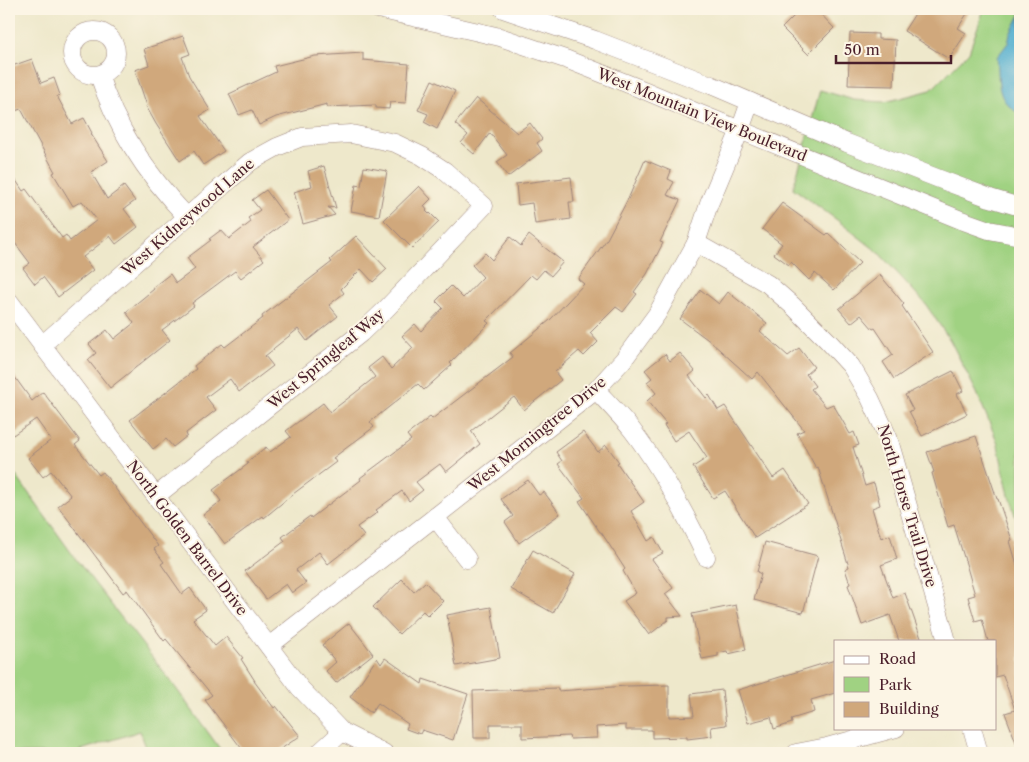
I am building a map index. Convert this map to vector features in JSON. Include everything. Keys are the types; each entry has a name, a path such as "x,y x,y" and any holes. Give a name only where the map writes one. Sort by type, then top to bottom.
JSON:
{"street":[{"name":"West Mountain View Boulevard","path":"378,9 500,37 568,60 961,220 989,230 1020,236"},
{"name":"West Mountain View Boulevard","path":"502,9 595,40 702,82 847,143 990,198 1020,206"},
{"path":"99,75 105,94 125,134 157,183 186,217"},
{"name":"West Morningtree Drive","path":"269,646 596,390 624,359 658,314 696,243 709,204 750,102"},
{"name":"West Kidneywood Lane","path":"42,345 250,162 277,147 302,137 351,134 395,143 422,156 445,171 484,206"},
{"name":"West Springleaf Way","path":"156,496 361,333 484,206"},
{"name":"North Horse Trail Drive","path":"696,243 768,284 828,341 850,366 870,398 888,437 947,640"},
{"name":"North Golden Barrel Drive","path":"9,301 300,688 342,732 384,753"},
{"path":"596,390 631,430 664,477 706,557"},
{"path":"435,517 467,559"},
{"path":"796,753 888,730"},
{"path":"973,730 979,753"},
{"path":"319,753 342,732"}],"green space":[{"path":"984,9 1020,9 1020,531 1009,496 997,441 977,393 950,340 924,302 878,252 793,188 820,90 854,100 885,102 931,90 969,52"},
{"path":"9,466 75,558 170,680 223,753 148,753 140,731 72,753 9,753"}],"water":[{"path":"1020,15 1020,114 1006,103 1002,96 997,57 1008,43 1010,34"}],"building":[{"path":"801,9 816,9 834,28 808,54 782,28"},
{"path":"918,9 970,9 958,28 966,33 949,59 904,31"},
{"path":"850,33 878,34 878,39 896,40 894,86 848,85"},
{"path":"183,36 190,54 182,57 189,76 210,110 200,116 224,151 203,165 194,151 180,161 146,106 135,70 149,65 144,49"},
{"path":"363,53 363,60 409,64 406,103 390,102 389,109 376,108 376,105 327,107 327,104 276,117 259,125 252,110 239,115 229,94 276,72 274,66 315,56"},
{"path":"32,59 41,83 54,78 60,95 57,96 72,124 84,118 91,134 108,161 91,172 107,199 124,186 135,201 124,209 138,227 116,244 110,236 83,257 93,270 58,297 43,277 35,284 23,268 30,263 9,235 9,170 23,191 26,189 62,238 66,235 70,241 97,220 82,201 73,206 53,173 55,172 21,109 15,111 9,94 9,67"},
{"path":"432,80 455,91 437,129 424,122 428,114 418,110"},
{"path":"476,98 517,133 530,123 542,139 537,143 542,151 508,177 497,162 507,155 490,133 474,154 461,143 468,135 455,124"},
{"path":"645,160 671,171 668,179 674,182 667,195 680,200 660,242 663,243 647,274 634,292 637,294 623,312 616,307 590,333 598,342 584,356 579,351 555,372 561,380 524,410 514,397 471,431 480,444 446,472 440,464 416,482 423,490 409,501 402,491 376,510 378,512 357,527 364,536 328,564 319,552 296,570 306,583 292,593 286,584 266,599 245,571 285,541 282,537 310,516 311,518 411,440 407,435 430,417 432,419 513,357 510,353 550,320 584,284 578,279 607,239 629,197"},
{"path":"324,166 336,208 328,207 335,215 303,224 294,192 312,186 308,171"},
{"path":"364,167 387,171 379,216 351,211 356,185 361,186"},
{"path":"571,177 574,202 569,202 571,219 535,224 532,203 518,205 516,184"},
{"path":"419,186 431,199 424,206 426,211 439,222 412,248 384,220"},
{"path":"266,190 288,220 253,247 264,260 241,278 235,271 192,303 194,306 162,330 170,340 110,388 88,360 96,353 89,344 107,330 114,339 134,323 126,312 170,274 176,283 195,269 187,258 211,240 209,239 221,230 229,239 251,222 248,218 260,210 252,200"},
{"path":"782,203 826,235 828,233 860,263 834,290 815,273 809,280 791,262 789,265 774,254 782,244 762,229"},
{"path":"529,235 563,262 551,276 544,270 536,279 531,275 486,321 489,323 450,363 452,365 424,390 418,384 370,422 374,427 333,458 336,462 264,518 263,516 225,544 203,515 221,501 213,490 248,464 247,462 266,447 270,452 291,437 286,431 323,403 330,412 355,393 375,377 368,368 382,357 391,369 413,348 402,336 415,324 421,331 443,308 436,301 451,286 463,298 483,277 472,265 485,253 492,260 510,237 521,246"},
{"path":"356,236 387,269 373,282 361,269 341,289 344,293 329,305 338,316 307,341 298,329 265,356 273,366 239,392 230,379 206,397 216,410 186,433 187,436 173,447 166,439 153,449 130,420 196,369 194,366 222,344 225,347 332,262 330,260"},
{"path":"880,275 904,304 902,306 933,352 894,379 883,362 893,355 875,328 873,329 861,315 851,323 839,309"},
{"path":"701,290 719,304 728,292 767,323 760,331 788,356 799,348 814,367 806,374 815,386 811,389 826,407 833,404 850,434 854,432 859,445 853,447 865,486 874,483 880,505 872,508 881,538 890,535 897,559 881,565 893,598 905,593 922,640 899,640 890,615 862,625 848,585 850,584 845,569 849,567 818,467 816,468 797,433 804,430 758,372 752,379 711,342 680,319"},
{"path":"680,353 695,371 689,376 706,398 709,395 718,410 725,406 773,478 785,470 808,504 755,538 725,491 713,498 693,467 707,458 689,431 674,441 664,425 666,424 647,401 656,393 647,382 652,378 645,370 665,354 670,361"},
{"path":"9,369 32,401 43,392 80,441 75,445 99,475 103,472 158,546 154,549 164,562 161,564 182,594 190,588 206,610 193,619 215,646 226,637 243,658 241,659 254,681 274,708 276,706 300,736 275,753 245,753 205,700 212,695 166,639 164,641 127,590 123,593 58,506 71,496 51,471 43,477 28,458 51,440 36,419 13,435 9,429"},
{"path":"953,371 963,391 957,394 967,414 922,436 909,411 913,410 905,395"},
{"path":"583,432 598,452 606,445 619,462 617,463 644,502 631,511 648,541 654,537 663,553 652,559 673,588 665,594 682,616 668,617 668,620 649,635 624,601 636,593 623,571 625,569 579,501 584,498 558,464 562,461 556,452"},
{"path":"976,436 1012,540 1010,541 1020,575 1020,587 1016,588 1020,602 1019,750 1005,713 1015,710 1003,675 996,677 996,640 988,640 982,619 975,621 968,597 975,595 954,525 948,527 927,452"},
{"path":"528,480 539,495 544,492 560,514 519,543 505,522 513,516 501,499"},
{"path":"765,542 818,556 803,613 754,600 761,574 757,572"},
{"path":"533,550 575,574 553,613 511,589"},
{"path":"402,579 414,592 425,582 443,601 428,616 423,611 399,634 373,607"},
{"path":"736,605 746,650 728,654 727,651 718,653 718,656 702,659 692,614"},
{"path":"491,607 500,658 456,666 447,615"},
{"path":"349,623 373,654 336,683 326,671 336,662 322,645"},
{"path":"377,658 381,664 385,658 422,684 423,679 468,694 453,740 422,730 420,734 406,729 408,724 378,703 371,713 350,697"},
{"path":"834,660 834,693 811,700 814,712 791,719 792,723 774,729 771,717 748,723 738,690"},
{"path":"669,685 669,717 694,716 691,694 722,690 726,725 711,727 712,736 687,739 687,737 652,738 652,730 626,730 626,725 596,727 597,738 570,739 569,736 522,738 522,724 490,724 490,738 474,738 473,691 558,688 558,691"}]}
